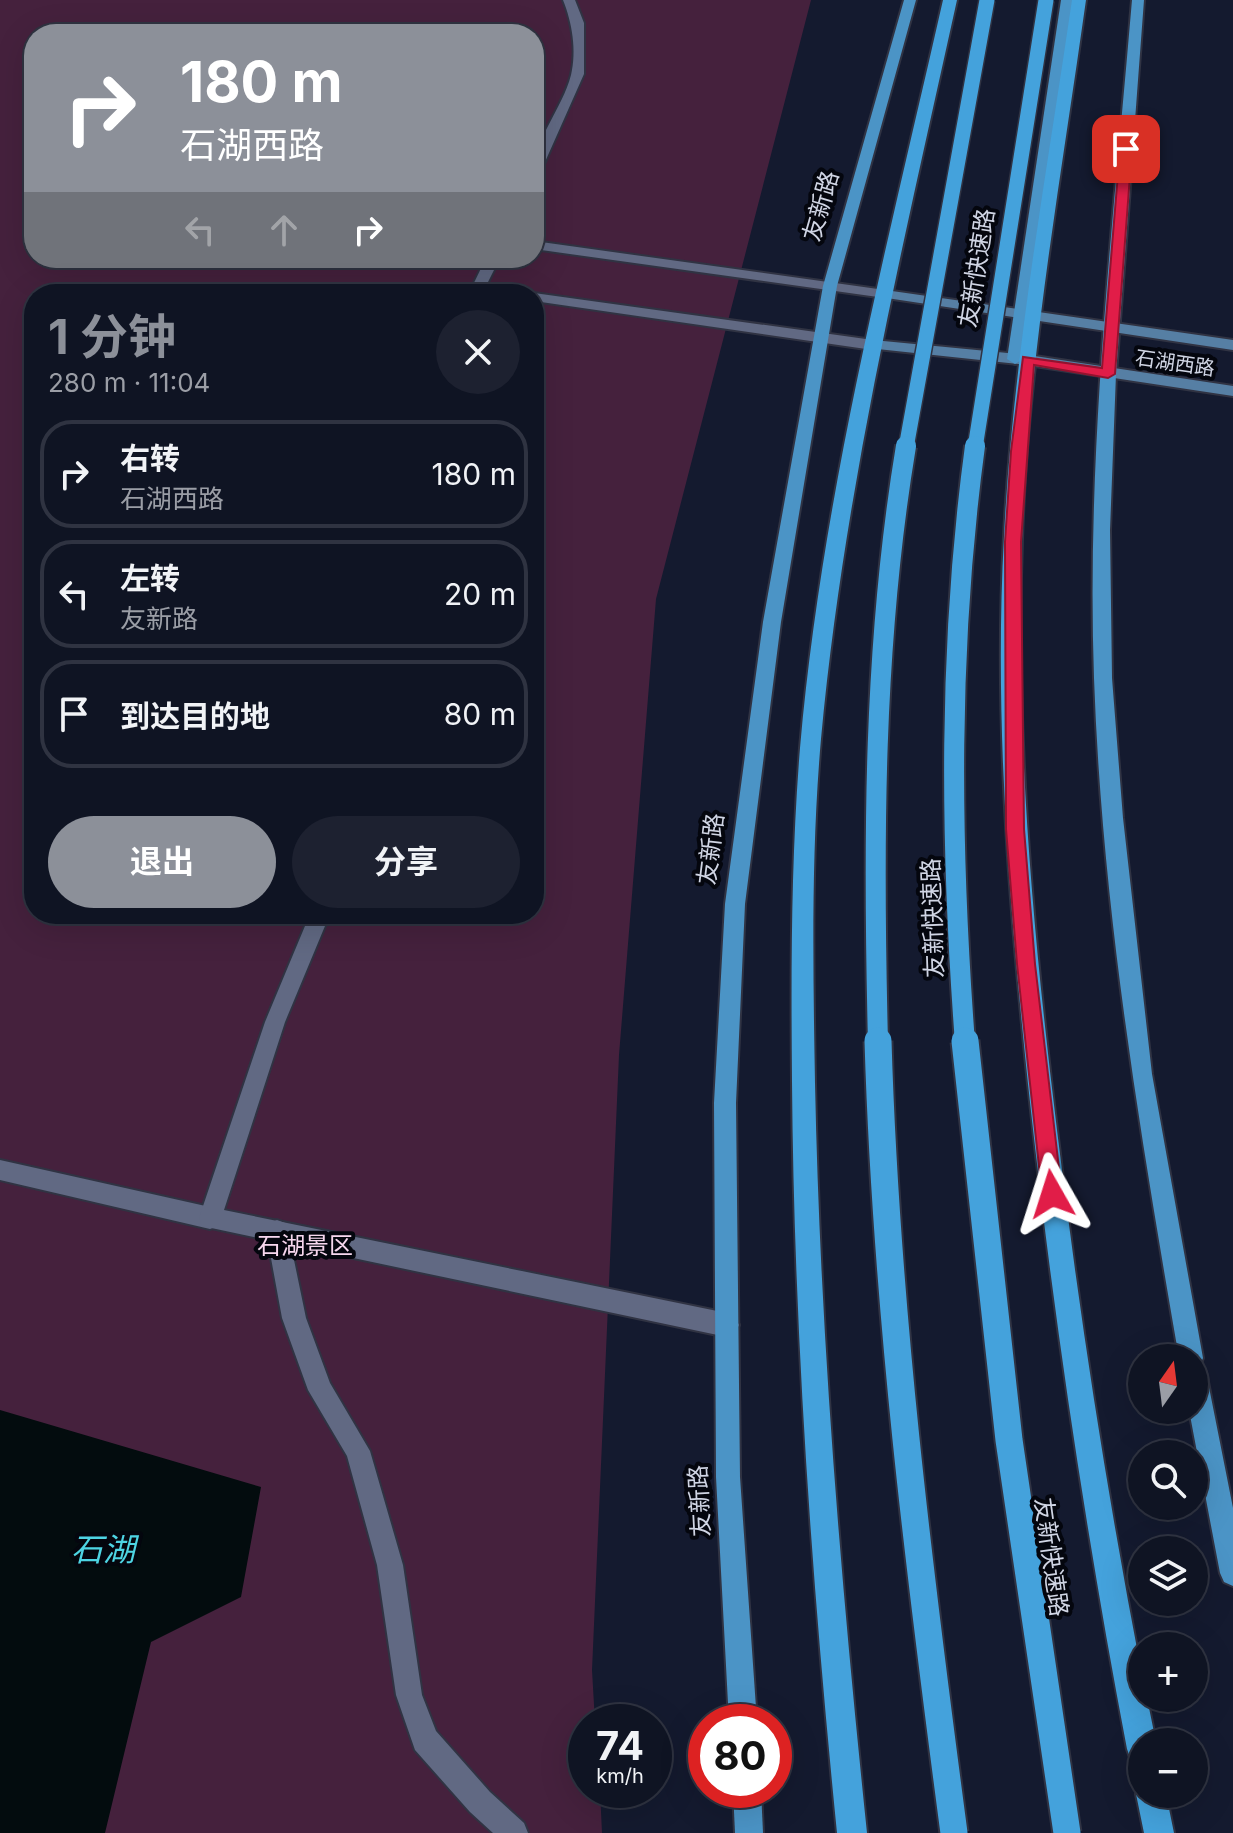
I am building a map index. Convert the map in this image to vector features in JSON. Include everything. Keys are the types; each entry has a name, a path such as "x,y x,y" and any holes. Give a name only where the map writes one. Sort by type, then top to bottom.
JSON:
{"highway":[{"path":"852,1833 817,1434 804,1178 804,873 814,706 826,614 873,345 950,0"},
{"name":"友新快速路","path":"954,1833 905,1439 885,1165 875,950 874,816 883,627 894,522 987,0"},
{"name":"友新快速路","path":"1046,0 965,515 956,636 954,727 960,958 978,1187 1047,1721 1067,1833"},
{"path":"1079,0 1021,359 1013,542 1012,732 1017,860 1052,1194 1086,1446 1138,1728"},
{"path":"1154,1808 1159,1833"}],"main road":[{"name":"友新路","path":"742,1704 728,1477 725,1103 735,904 772,622 830,286 910,0"},
{"path":"1028,315 1067,0"},
{"path":"1138,0 1108,374 1102,530 1103,678 1113,818 1141,1074 1189,1344"},
{"name":"石湖西路","path":"885,294 1233,345"},
{"name":"石湖西路","path":"873,345 1021,359 1233,391"},
{"path":"1204,1424 1233,1573"},
{"path":"748,1808 749,1833"}],"street":[{"path":"544,149 578,74 578,23 569,0"},
{"path":"544,246 885,294"},
{"path":"544,298 873,345"},
{"path":"210,1218 275,1022 316,924"},
{"path":"0,1170 210,1218 727,1325"},
{"path":"277,1231 294,1318 320,1390 358,1451 390,1565 409,1695 425,1740 480,1802 514,1833"}],"green space":[{"name":"石湖景区","path":"0,0 811,0 656,599 619,1055 592,1670 594,1704 568,1704 568,1808 601,1808 602,1833 0,1833"}],"water":[{"name":"石湖","path":"0,1410 261,1487 241,1597 151,1642 105,1833 0,1833"}],"route":[{"path":"1052,1194 1026,964 1015,829 1013,542 1018,451 1028,360 1108,374 1126,149"}]}
